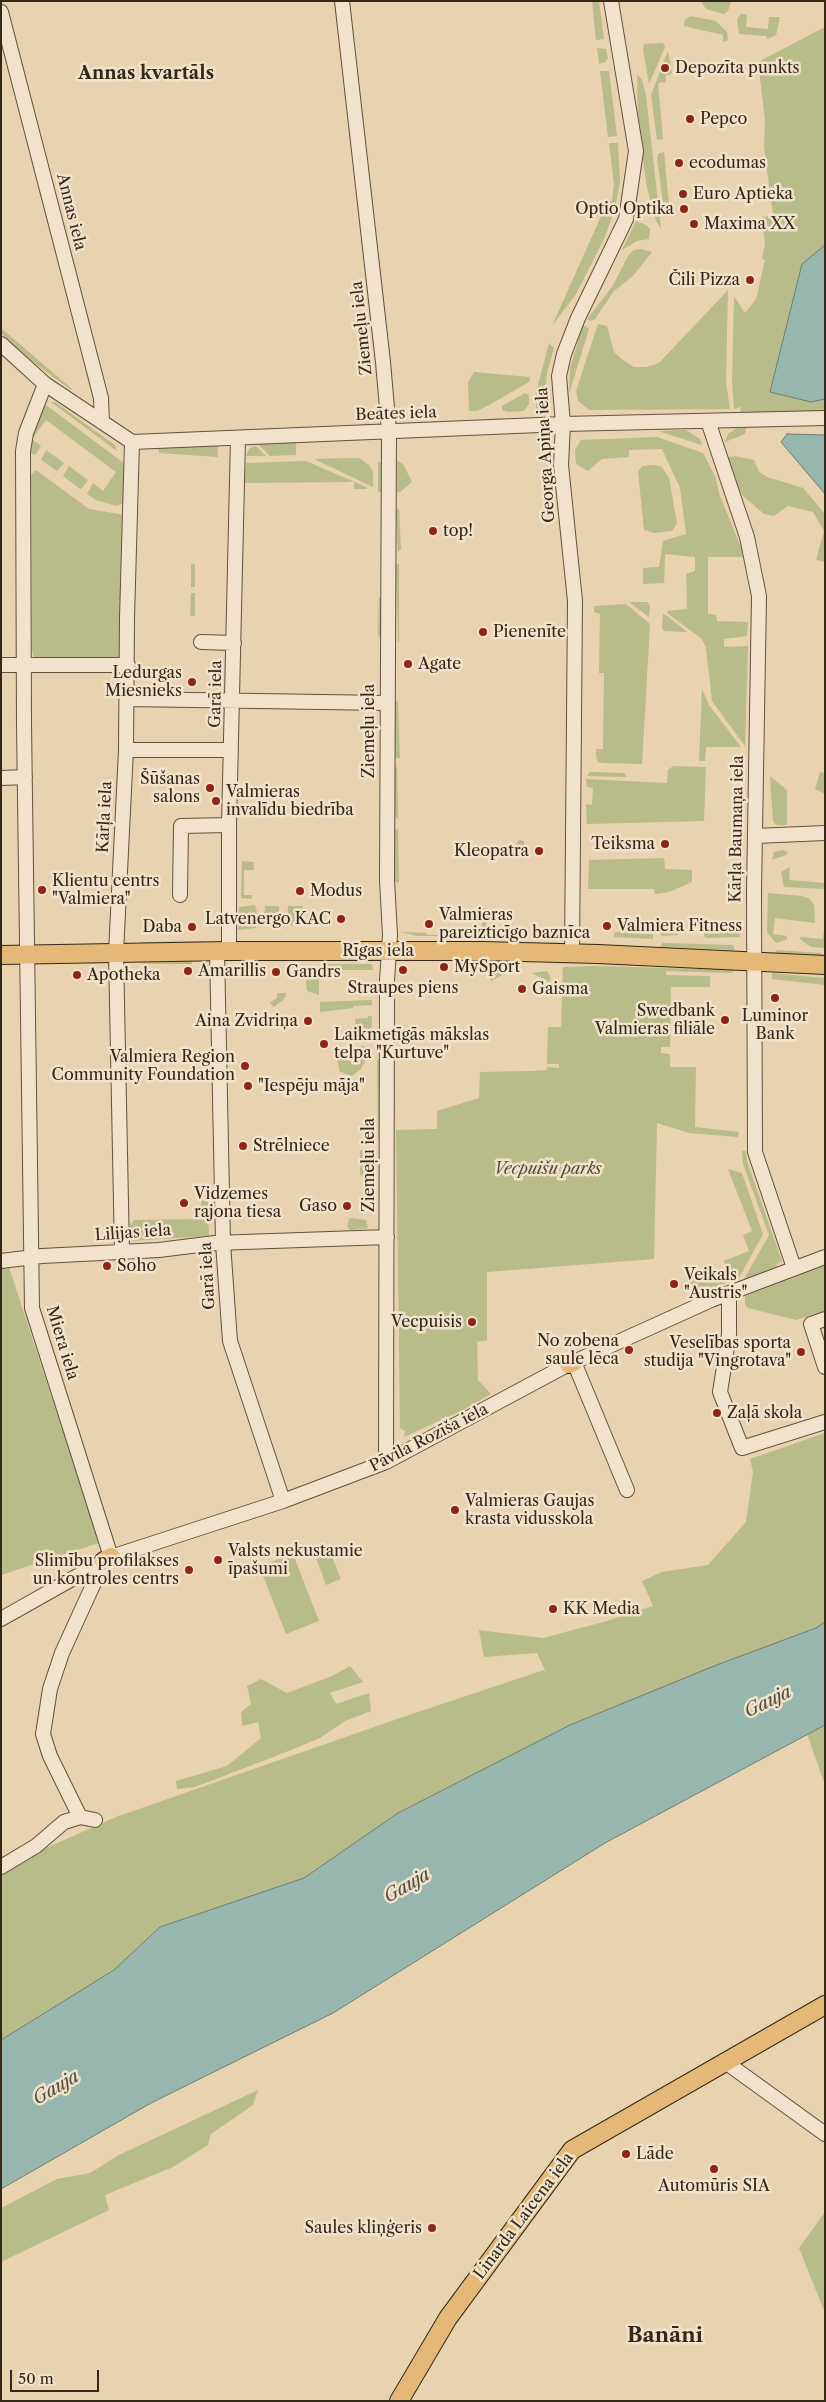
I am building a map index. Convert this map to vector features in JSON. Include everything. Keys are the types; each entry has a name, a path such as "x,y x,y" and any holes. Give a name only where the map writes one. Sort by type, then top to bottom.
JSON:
{"main road":[{"name":"Rīgas iela","path":"1,955 223,951 389,951 572,954 825,965"},
{"name":"Rīgas iela","path":"754,962 825,973"},
{"name":"Linarda Laicena iela","path":"399,2401 448,2318 572,2150 724,2061 825,2005"}],"street":[{"name":"Ziemeļu iela","path":"342,1 383,362 389,432 386,703 389,951 386,1462"},
{"name":"Georga Apiņa iela","path":"572,954 575,601 560,465 563,424 559,376 564,354 578,318 626,220 636,152 611,1"},
{"name":"Annas iela","path":"1,12 101,398 102,422"},
{"path":"1,344 45,384 132,442"},
{"name":"Miera iela","path":"45,384 26,433 23,451 32,1308 108,1559"},
{"name":"Beātes iela","path":"132,442 563,424 825,418"},
{"name":"Kārļa Baumaņa iela","path":"708,421 747,536 759,596 755,836 754,1152 794,1268"},
{"name":"Garā iela","path":"238,438 233,702 223,951 223,1243 230,1341 283,1500"},
{"name":"Kārļa iela","path":"122,1252 116,953 128,700 127,618 132,442"},
{"path":"201,642 234,643"},
{"path":"1,665 128,665"},
{"path":"128,700 386,703"},
{"path":"126,750 231,750"},
{"path":"1,778 25,777"},
{"path":"180,895 181,826 229,825"},
{"path":"755,836 825,833"},
{"name":"Lilijas iela","path":"1,1261 30,1257 122,1252 223,1243 387,1238"},
{"name":"Pāvila Rozīša iela","path":"1,1619 108,1559 283,1500 386,1462 571,1363 729,1293 825,1257"},
{"path":"729,1293 730,1334 720,1392 742,1448 825,1422"},
{"path":"690,1310 730,1310"},
{"path":"825,1319 811,1324 825,1367"},
{"path":"571,1363 627,1490"},
{"path":"80,1817 50,1756 43,1734 50,1689 62,1653 108,1559"},
{"path":"1,1867 36,1846 64,1822 80,1817 95,1820"},
{"path":"724,2061 825,2134"}],"green space":[{"path":"592,1 599,1 604,39 596,40"},
{"path":"701,1 731,1 728,11 724,14 706,9"},
{"path":"741,14 747,15 746,27 768,29 769,17 780,17 776,35 767,39 766,36 739,34 737,19"},
{"path":"690,16 716,21 727,32 728,40 723,42 723,35 684,26 684,21"},
{"path":"825,27 825,418 738,421 741,407 734,409 732,381 734,296 745,313 756,299 765,260 762,259 765,244 762,217 776,215 773,215 764,147 765,120 758,62"},
{"path":"663,43 665,47 649,84 643,49 644,44"},
{"path":"597,48 606,49 608,58 605,62 599,64"},
{"path":"668,51 672,74 666,75 666,82 658,83 663,139 657,140 651,95"},
{"path":"600,71 609,71 617,136 608,137"},
{"path":"637,74 642,80 646,95 661,229 656,221 647,188 638,125"},
{"path":"609,143 618,143 620,182 615,208 606,206 608,201 612,201 614,184"},
{"path":"664,152 670,216 665,217 657,157 659,153"},
{"path":"602,214 612,217 604,239 576,294 552,326"},
{"path":"636,221 650,229 649,239 637,241 622,250"},
{"path":"641,249 652,252 633,276 614,291 595,319 591,321 587,319 612,287 628,256 634,250"},
{"path":"728,290 726,382 730,409 589,410 578,401 576,391 598,324 607,326 614,352 623,360 634,367 647,367 659,363"},
{"path":"583,325 589,329 569,394 570,368"},
{"path":"1,328 72,389 25,356 1,333"},
{"path":"549,343 554,348 547,373 545,402 543,409 536,414 536,393"},
{"path":"474,372 530,377 529,382 491,404 477,411 469,411 468,382"},
{"path":"525,393 529,395 529,404 524,411 509,412 502,410 502,406"},
{"path":"51,402 55,402 115,445 117,451"},
{"path":"46,405 125,464 124,503 116,506 96,500 87,494 93,483 103,491 116,472 46,420 32,439 41,446 35,455 31,453 28,447 42,408"},
{"path":"738,427 746,427 745,434 725,442 728,434"},
{"path":"686,430 700,439 702,445 658,431"},
{"path":"657,437 703,453 715,476 720,496 745,557 708,557 708,614 716,615 717,621 748,622 747,636 724,639 724,647 748,646 745,746 712,701 706,648 702,639 667,613 668,611 687,609 686,574 695,571 695,557 665,554 664,583 643,584 643,568 659,567 663,541 686,534 680,488 662,449 629,450 629,457 602,459 588,471 576,464 575,450 581,440"},
{"path":"296,441 296,455 270,456 258,444"},
{"path":"158,446 218,446 218,457 159,453"},
{"path":"254,446 266,456 246,456 249,449"},
{"path":"46,450 64,463 57,471 41,460"},
{"path":"735,456 754,460 759,472 767,477 803,488 825,514 825,562 816,560 824,531 813,512 788,506 774,516 764,514 743,496 737,485 728,457"},
{"path":"359,458 369,465 373,471 373,487 314,459"},
{"path":"306,461 366,487 367,489 354,489 354,482 244,483 246,463"},
{"path":"397,461 403,464 412,482 399,493 397,491"},
{"path":"378,462 384,462 383,492 378,492"},
{"path":"655,465 662,467 669,478 677,523 672,531 654,533 644,530 638,472 642,466"},
{"path":"69,466 88,480 82,488 80,489 63,476"},
{"path":"36,470 89,509 125,515 121,655 118,660 38,660 34,657 32,650 31,475"},
{"path":"399,509 401,549 398,552 396,510"},
{"path":"191,564 195,564 195,587 191,587"},
{"path":"399,564 399,641 398,643 396,565"},
{"path":"191,593 195,593 195,616 190,616"},
{"path":"379,597 382,599 383,643 378,635"},
{"path":"629,602 648,602 650,607 649,617"},
{"path":"626,604 650,624 642,764 603,763 598,762 596,756 596,749 603,749 604,673 599,673 600,614 594,612 594,606"},
{"path":"663,614 687,632 664,631 662,628"},
{"path":"702,689 709,705 741,747 706,747 705,761 699,761"},
{"path":"398,701 400,758 395,758 394,702"},
{"path":"397,766 398,819 394,815 394,771"},
{"path":"673,766 706,767 704,821 587,824 586,804 592,805 593,788 587,787 586,779 667,783 668,770"},
{"path":"590,772 624,773 627,777 587,776"},
{"path":"820,772 825,773 825,794 815,789"},
{"path":"770,776 787,790 787,825 776,825 773,821"},
{"path":"398,829 398,883 395,881 394,830"},
{"path":"519,840 524,841 524,859 519,858 515,853 514,847"},
{"path":"783,850 788,852 786,855 772,860 774,852"},
{"path":"664,858 665,869 692,870 692,882 669,892 655,894 654,889 588,889 589,860"},
{"path":"242,861 254,862 254,870 244,870 244,895 252,895 252,899 241,898"},
{"path":"790,867 789,880 825,883 825,889 784,887 781,872"},
{"path":"768,893 802,896 810,899 814,905 815,923 775,918 773,934 787,936 787,939 777,943 767,932"},
{"path":"255,905 257,913 260,913 260,919 256,920 256,928 238,930 239,907"},
{"path":"265,906 279,906 280,925 264,925"},
{"path":"288,906 303,906 303,926 287,925"},
{"path":"482,908 487,908 486,933 468,936 416,936 402,932 426,933 427,935 438,935 438,933 478,933 482,926"},
{"path":"825,920 825,948 811,947 801,940 800,937 823,939"},
{"path":"662,928 676,928 678,935 662,936 660,934"},
{"path":"705,929 737,931 740,932 740,937 706,938 704,936"},
{"path":"614,932 653,934 653,939 614,937"},
{"path":"205,941 205,943 141,943 142,942"},
{"path":"663,943 733,945 735,950 660,947"},
{"path":"777,950 821,953 825,956 774,953"},
{"path":"192,961 192,964 142,964 142,963"},
{"path":"372,964 373,970 326,970 324,965"},
{"name":"Vecpuišu parks","path":"594,966 735,970 731,973 666,971 666,975 710,976 710,987 671,987 670,1047 661,1047 661,1053 670,1054 670,1067 696,1067 695,1127 739,1132 738,1137 689,1133 657,1123 654,1259 487,1272 487,1340 477,1342 478,1380 491,1394 459,1412 404,1437 405,1431 400,1428 396,1130 437,1129 437,1111 479,1098 480,1072 547,1070 547,1067 559,1068 559,1064 547,1064 548,1027 561,1027 563,967"},
{"path":"309,967 319,969 319,995 307,991 305,976 293,974 293,968"},
{"path":"489,970 505,971 506,973 491,981"},
{"path":"547,971 551,978 549,982 532,973"},
{"path":"772,973 825,978 825,985 772,979"},
{"path":"277,993 286,993 286,995 274,1007 270,1003 277,998"},
{"path":"372,1000 372,1005 353,1006 353,1008 320,1012 320,1002"},
{"path":"368,1016 372,1016 371,1042 357,1042 355,1019 368,1018"},
{"path":"358,1046 372,1047 372,1052 368,1054 361,1069 352,1076 340,1072 336,1055 358,1053"},
{"path":"380,1059 381,1137 378,1140 377,1060"},
{"path":"360,1150 365,1150 375,1159 374,1207 364,1206 364,1176 360,1175"},
{"path":"742,1151 746,1151 747,1161 782,1261 776,1264 779,1270 743,1281 769,1235 743,1164"},
{"path":"728,1169 742,1173 763,1234 739,1278 698,1294 695,1289 684,1293 681,1285 727,1268 724,1261 749,1251 743,1235 752,1231"},
{"path":"208,1199 209,1236 131,1241 129,1227 134,1220 202,1219 201,1201"},
{"path":"349,1218 366,1220 368,1228 350,1230 347,1226"},
{"path":"8,1264 99,1543 1,1575 1,1266"},
{"path":"825,1266 825,1311 796,1320 748,1308 745,1305 745,1296"},
{"path":"825,1433 825,1622 816,1628 570,1725 398,1813 304,1878 160,1927 114,1970 1,2040 1,1868 116,1817 403,1717 544,1670 546,1672 537,1653 484,1657 479,1630 543,1638 607,1621 653,1606 642,1581 662,1572 708,1565 746,1522 753,1472 750,1459"},
{"path":"329,1549 341,1579 326,1585 315,1555"},
{"path":"293,1554 319,1621 286,1634 259,1566"},
{"path":"350,1666 363,1682 330,1693 336,1704 369,1693 371,1711 345,1721 320,1738 281,1754 195,1787 177,1789 176,1781 227,1766 261,1738 258,1722 242,1726 241,1712 251,1704 247,1686 261,1679 287,1693 332,1676"},
{"path":"825,1725 825,1785 807,1734"},
{"path":"258,2090 253,2105 211,2134 208,2145 173,2167 105,2195 109,2210 1,2262 1,2208 57,2179 90,2173 119,2155"},
{"path":"825,2212 825,2313 799,2248"}],"water":[{"path":"825,245 825,399 811,402 770,392 802,264"},
{"path":"787,434 825,435 825,494 781,442"},
{"name":"Gauja","path":"825,1622 825,1725 605,1843 333,2013 151,2103 1,2189 1,2040 114,1970 160,1927 304,1878 398,1813 570,1725 714,1666 816,1628"}],"place":[{"name":"Depozīta punkts","path":"665,68"},
{"name":"Pepco","path":"690,119"},
{"name":"ecodumas","path":"679,163"},
{"name":"Euro Aptieka","path":"683,194"},
{"name":"Optio Optika","path":"684,209"},
{"name":"Maxima XX","path":"694,224"},
{"name":"Čili Pizza","path":"750,280"},
{"name":"top!","path":"433,531"},
{"name":"Pienenīte","path":"483,632"},
{"name":"Agate","path":"408,664"},
{"name":"Ledurgas Miesnieks","path":"192,682"},
{"name":"Šūšanas salons","path":"210,788"},
{"name":"Valmieras invalīdu biedrība","path":"216,801"},
{"name":"Teiksma","path":"665,844"},
{"name":"Kleopatra","path":"539,851"},
{"name":"Klientu centrs \"Valmiera\"","path":"42,890"},
{"name":"Modus","path":"300,891"},
{"name":"Latvenergo KAC","path":"341,919"},
{"name":"Valmieras pareizticīgo baznīca","path":"429,924"},
{"name":"Valmiera Fitness","path":"607,926"},
{"name":"Daba","path":"192,927"},
{"name":"MySport","path":"444,967"},
{"name":"Straupes piens","path":"403,970"},
{"name":"Amarillis","path":"188,971"},
{"name":"Gandrs","path":"276,972"},
{"name":"Apotheka","path":"77,975"},
{"name":"Gaisma","path":"522,989"},
{"name":"Luminor Bank","path":"775,998"},
{"name":"Swedbank Valmieras filiāle","path":"725,1020"},
{"name":"Aina Zvidriņa","path":"308,1021"},
{"name":"Laikmetīgās mākslas telpa \"Kurtuve\"","path":"324,1044"},
{"name":"Valmiera Region Community Foundation","path":"245,1066"},
{"name":"\"Iespēju māja\"","path":"248,1086"},
{"name":"Strēlniece","path":"243,1146"},
{"name":"Vidzemes rajona tiesa","path":"184,1203"},
{"name":"Gaso","path":"347,1206"},
{"name":"Soho","path":"107,1266"},
{"name":"Veikals \"Austris\"","path":"674,1284"},
{"name":"Vecpuisis","path":"472,1322"},
{"name":"No zobena saule lēca","path":"629,1350"},
{"name":"Veselības sporta studija \"Vingrotava\"","path":"801,1352"},
{"name":"Zaļā skola","path":"717,1413"},
{"name":"Valmieras Gaujas krasta vidusskola","path":"455,1510"},
{"name":"Valsts nekustamie īpašumi","path":"218,1560"},
{"name":"Slimību profilakses un kontroles centrs","path":"189,1570"},
{"name":"KK Media","path":"553,1609"},
{"name":"Lāde","path":"626,2154"},
{"name":"Automūris SIA","path":"714,2169"},
{"name":"Saules kliņģeris","path":"432,2228"}],"district":[{"name":"Annas kvartāls","path":"146,74"},
{"name":"Banāni","path":"665,2336"}]}
